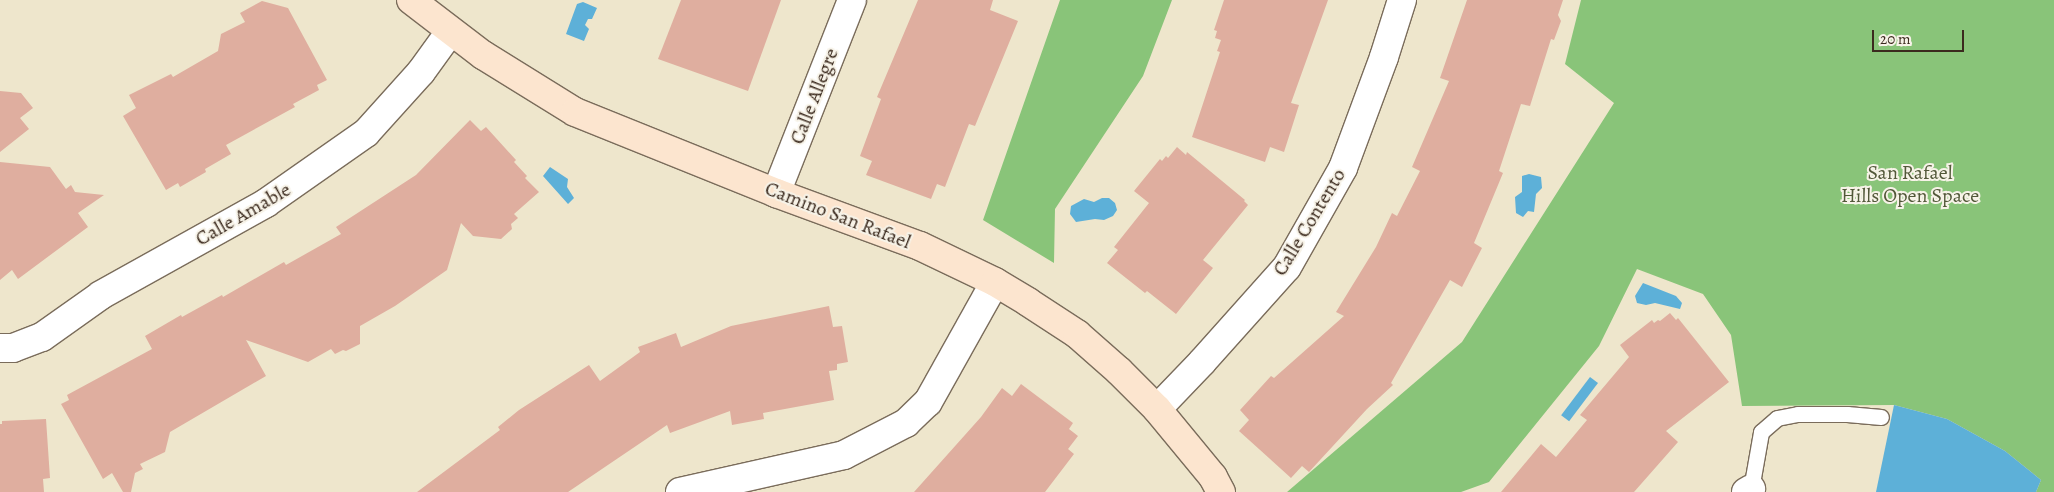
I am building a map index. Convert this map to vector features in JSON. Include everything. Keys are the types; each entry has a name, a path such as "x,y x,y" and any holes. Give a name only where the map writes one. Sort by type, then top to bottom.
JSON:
{"street":[{"name":"Camino San Rafael","path":"410,0 483,55 575,112 776,193 920,246 995,282 1076,334 1119,371 1157,409 1222,492"},
{"name":"Calle Allegre","path":"776,193 852,0"},
{"name":"Calle Contento","path":"1157,409 1198,367 1286,267 1343,168 1384,57 1402,0"},
{"name":"Calle Amable","path":"0,348 12,348 42,337 101,295 266,204 366,133 421,72 450,32"},
{"path":"680,492 844,455 906,423 928,402 995,282"}],"lane":[{"path":"1748,491 1761,432 1777,418 1798,414 1847,414 1881,417"}],"green space":[{"path":"1060,0 1172,0 1143,76 1055,209 1054,263 983,220"},
{"name":"San Rafael Hills Open Space","path":"1581,0 2054,0 2054,492 2036,492 2041,480 2005,451 1947,419 1894,405 1742,406 1731,335 1703,294 1637,269 1599,346 1489,482 1461,492 1287,492 1462,342 1614,103 1565,64"}],"water":[{"path":"583,2 597,8 592,19 588,19 585,25 589,29 584,41 566,34 577,4"},
{"path":"550,167 568,179 567,187 574,198 568,204 543,176"},
{"path":"1529,174 1541,177 1542,188 1536,194 1534,212 1528,211 1523,217 1516,213 1515,197 1522,192 1522,176"},
{"path":"1102,198 1109,198 1115,203 1117,210 1113,216 1104,220 1095,219 1076,222 1070,214 1071,206 1084,199 1094,202"},
{"path":"1643,283 1676,296 1682,303 1680,309 1655,303 1646,305 1637,303 1635,296"},
{"path":"1590,377 1598,383 1569,421 1561,415"},
{"path":"1894,405 1947,419 2005,451 2041,480 2036,492 1876,492"}],"building":[{"path":"681,0 781,0 748,91 658,59"},
{"path":"918,0 993,0 990,10 1018,21 975,126 969,124 945,187 937,184 931,199 866,175 872,161 860,156 881,99 877,97"},
{"path":"1224,0 1328,0 1291,103 1299,105 1284,152 1270,147 1265,162 1192,137 1220,52 1217,51 1221,40 1215,38 1217,31 1214,30"},
{"path":"1467,0 1563,0 1558,15 1561,21 1554,40 1551,39 1530,106 1521,104 1499,171 1503,173 1474,243 1482,248 1462,287 1450,280 1391,383 1393,385 1367,409 1309,472 1302,466 1291,478 1239,431 1249,420 1240,410 1271,376 1274,378 1344,316 1336,312 1376,247 1392,213 1397,216 1420,171 1412,167 1449,81 1440,78"},
{"path":"262,1 288,8 327,80 317,85 319,90 293,104 295,107 226,145 231,154 205,169 206,172 180,187 178,183 166,190 123,116 136,108 129,95 171,74 173,77 218,51 221,34 245,22 240,13"},
{"path":"0,91 21,93 33,108 20,118 29,129 0,152"},
{"path":"470,120 481,131 486,127 516,160 514,162 527,176 525,178 539,192 514,214 518,218 511,224 512,229 501,239 473,236 461,223 447,270 395,306 360,326 360,344 346,351 343,350 335,354 331,349 308,362 246,340 266,376 170,432 165,452 140,464 143,469 135,473 131,492 123,492 112,473 103,479 61,404 69,400 67,395 152,349 145,336 181,315 182,317 222,295 223,297 284,262 286,265 341,234 336,227 416,175"},
{"path":"1177,147 1186,155 1187,152 1245,200 1248,205 1203,260 1213,268 1176,314 1147,291 1145,293 1107,263 1118,250 1114,247 1149,203 1134,191 1160,159 1162,161 1166,156 1168,158"},
{"path":"0,162 50,167 66,189 71,185 75,192 104,195 78,213 88,227 18,279 12,270 0,280"},
{"path":"829,306 833,327 842,326 848,362 837,364 837,370 829,371 834,400 763,413 764,419 732,425 730,411 670,433 667,425 568,492 417,492 500,430 498,427 519,410 589,365 600,381 640,352 638,347 676,333 681,347 731,326"},
{"path":"1670,313 1676,320 1678,318 1729,382 1666,431 1678,442 1634,492 1501,492 1541,444 1556,457 1587,420 1580,415 1629,357 1620,345 1652,320 1654,323 1658,320 1660,321"},
{"path":"1021,384 1073,423 1069,429 1078,436 1068,449 1074,454 1045,492 914,492 981,417 1002,388 1012,396"},
{"path":"46,419 50,478 43,479 44,492 0,492 0,424 2,424 2,421"}]}
